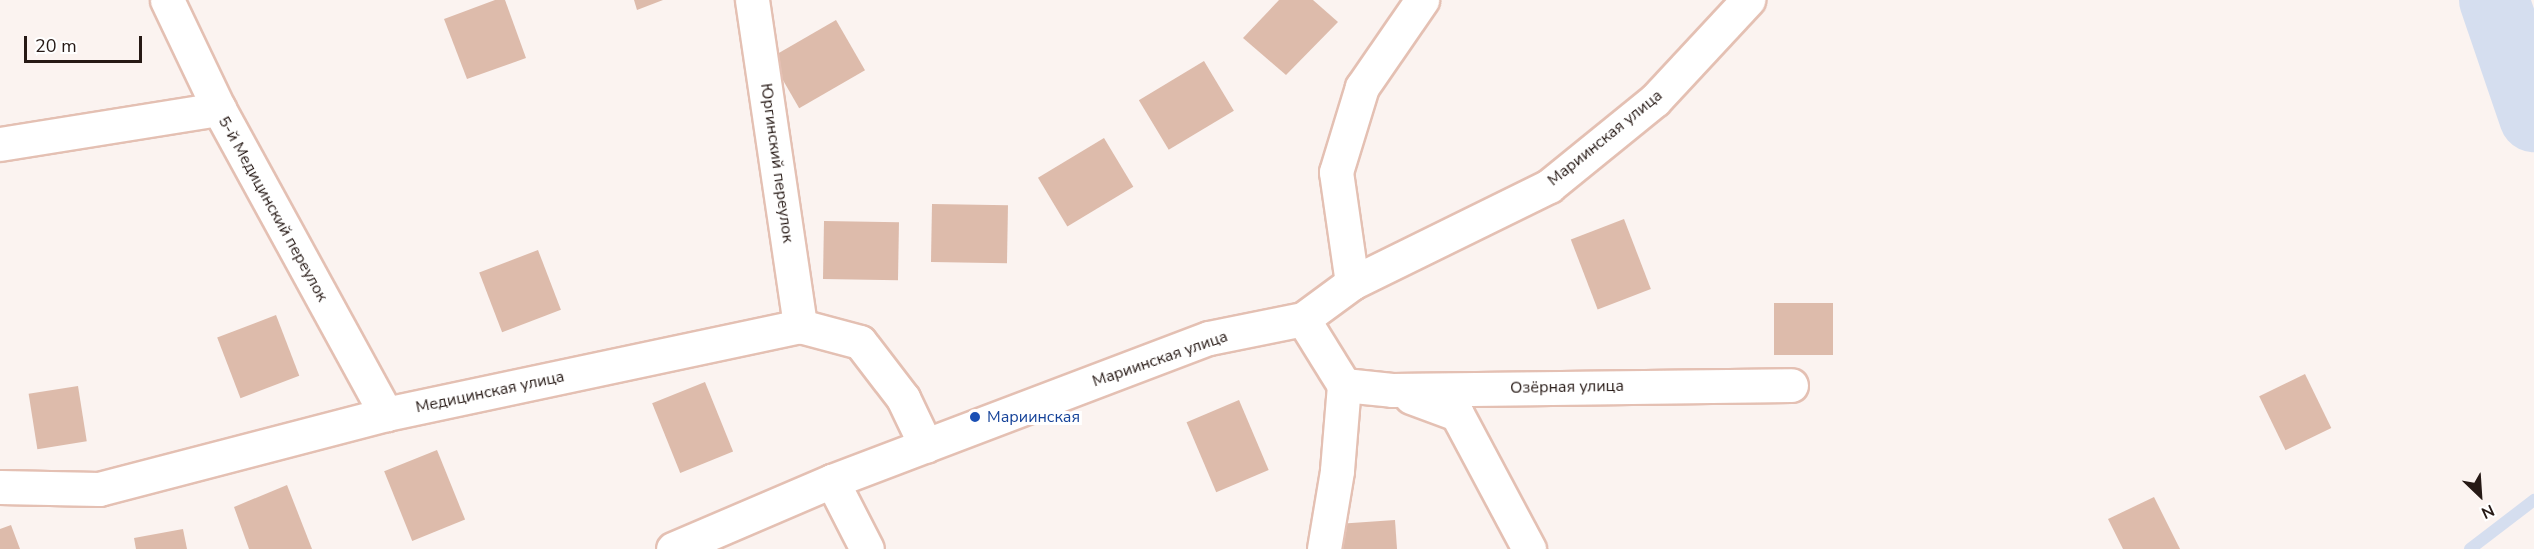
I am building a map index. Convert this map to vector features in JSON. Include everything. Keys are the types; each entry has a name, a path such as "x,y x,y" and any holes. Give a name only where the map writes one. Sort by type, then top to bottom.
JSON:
{"street":[{"name":"5-й Медицинский переулок","path":"167,0 219,109 386,414"},
{"name":"Юргинский переулок","path":"752,0 800,326"},
{"path":"1352,283 1336,172 1362,87 1422,0"},
{"name":"Мариинская улица","path":"673,549 832,482 1209,339 1303,319 1352,283 1549,186 1655,100 1748,0"},
{"path":"0,144 219,109"},
{"path":"1303,319 1344,385 1337,471 1324,549"},
{"name":"Медицинская улица","path":"0,487 99,489 386,414 800,326 860,342 903,398 926,446"},
{"name":"Озёрная улица","path":"1344,385 1392,390 1791,385"},
{"path":"1392,390 1457,414 1529,549"},
{"path":"832,482 867,549"}],"building":[{"path":"495,0 505,0 526,58 467,79 444,19"},
{"path":"634,0 663,0 637,10"},
{"path":"1279,0 1313,0 1338,22 1286,75 1243,38"},
{"path":"836,20 865,70 799,108 770,58"},
{"path":"1204,61 1234,111 1169,150 1139,100"},
{"path":"1104,138 1133,187 1067,227 1038,178"},
{"path":"932,204 1008,205 1007,263 931,262"},
{"path":"1624,219 1651,289 1598,309 1571,239"},
{"path":"824,221 899,222 898,280 823,279"},
{"path":"538,250 561,310 502,332 479,273"},
{"path":"1774,303 1833,303 1833,355 1774,355"},
{"path":"276,315 299,376 240,398 217,338"},
{"path":"2305,374 2331,428 2285,450 2259,396"},
{"path":"705,382 733,452 680,473 652,403"},
{"path":"78,386 87,441 37,449 29,394"},
{"path":"1239,400 1269,470 1216,492 1187,422"},
{"path":"437,450 465,520 412,541 384,471"},
{"path":"287,485 312,549 249,549 234,507"},
{"path":"2154,497 2180,549 2123,549 2108,519"},
{"path":"1395,520 1397,549 1339,549 1337,524"},
{"path":"11,525 20,549 0,549 0,529"},
{"path":"183,529 187,549 136,549 134,538"}],"waterway":[{"path":"2494,0 2534,117"},
{"path":"2470,549 2534,500"}],"place":[{"name":"Мариинская","path":"975,417"}]}
